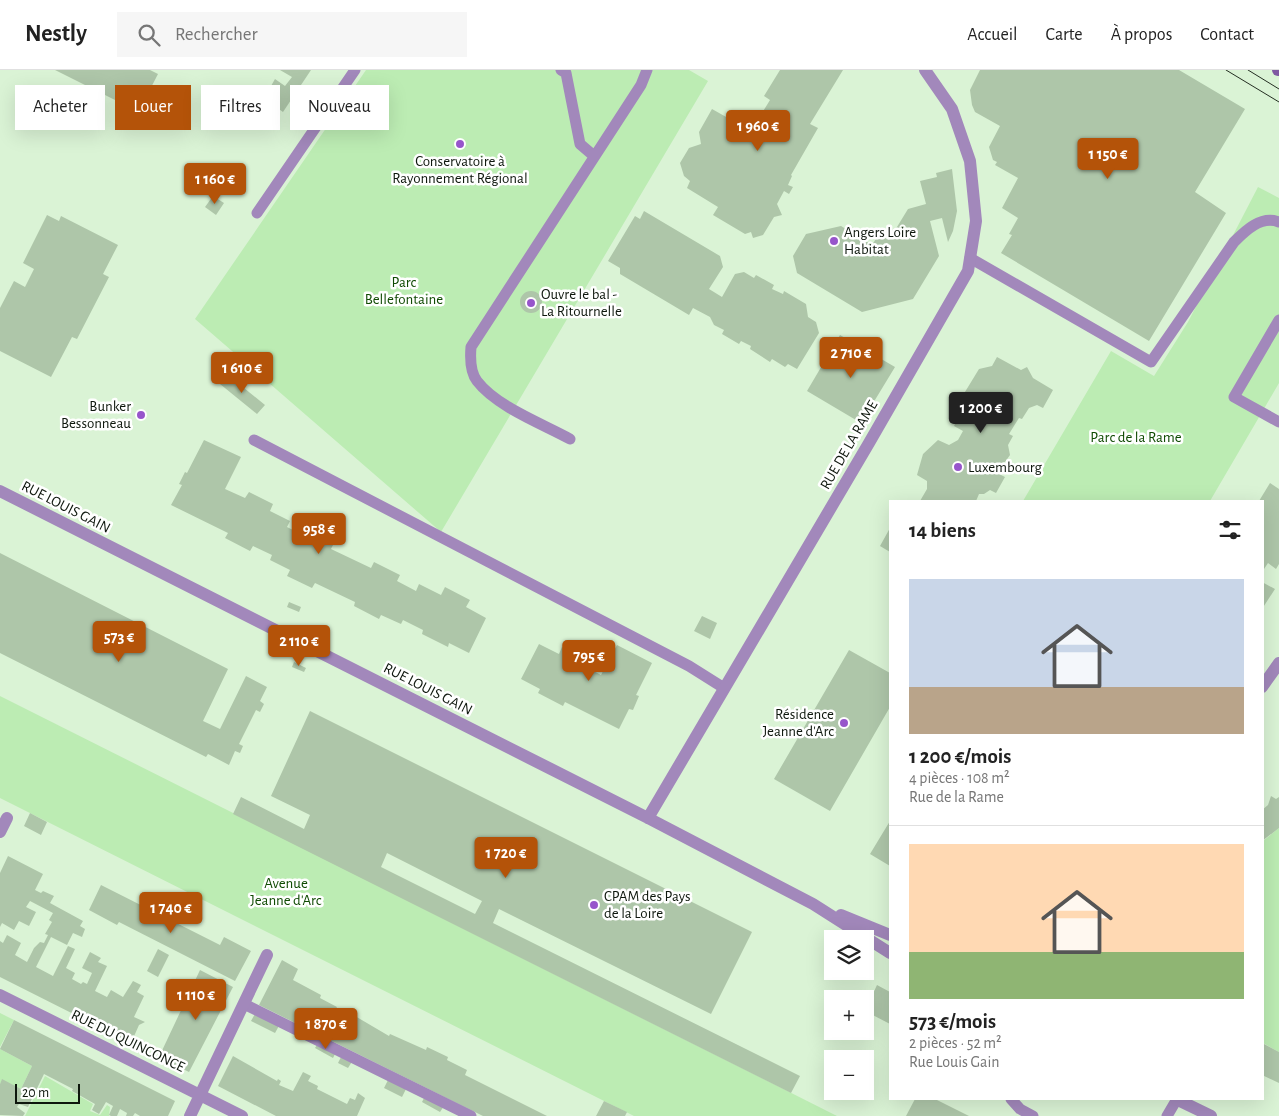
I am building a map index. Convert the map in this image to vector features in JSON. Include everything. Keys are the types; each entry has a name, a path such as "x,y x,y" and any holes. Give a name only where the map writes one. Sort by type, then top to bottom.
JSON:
{"street":[{"name":"RUE DE LA RAME","path":"648,818 968,270 976,221 970,162 952,110 925,70"},
{"name":"RUE LOUIS GAIN","path":"0,491 648,818 813,904 889,952"},
{"path":"1264,684 1279,664"},
{"path":"0,832 7,818"},
{"name":"RUE LOUIS GAIN","path":"813,904 889,935"},
{"path":"190,1116 267,955"},
{"name":"RUE DU QUINCONCE","path":"0,995 242,1116"},
{"path":"1178,1100 1212,1116"}],"lane":[{"path":"257,214 355,70"},
{"path":"561,70 566,73 580,144 594,156"},
{"path":"570,439 491,395 476,380 470,362 471,348 517,280 594,156 642,85 647,70"},
{"path":"970,258 1151,362 1234,242 1247,230 1263,221 1279,222"},
{"path":"1279,320 1234,397 1279,422"},
{"path":"254,440 671,657 724,688"},
{"path":"244,1004 470,1116"},
{"path":"1012,1100 1020,1110 1033,1116"},
{"path":"1166,1116 1175,1100"}],"green space":[{"name":"Parc Bellefontaine","path":"366,70 689,70 708,81 441,532 195,319 325,130 389,130 389,85 356,85"},
{"name":"Parc de la Rame","path":"1258,187 1279,198 1279,383 1211,500 1024,500 1111,351 1154,376 1188,322"},
{"name":"Avenue Jeanne d'Arc","path":"0,696 837,1116 634,1116 0,798"},
{"path":"1279,828 1279,1052 1264,1044 1264,840"},
{"path":"0,1013 14,1020 0,1047"},
{"path":"0,1049 32,1066 21,1089 2,1080 0,1084"},
{"path":"45,1076 93,1104 90,1111 100,1115 107,1105 110,1107 109,1116 25,1116"}],"building":[{"path":"55,70 150,70 158,74 152,85 115,85 115,100 105,95 105,85 85,85"},
{"path":"280,70 311,70 301,85 290,85 290,102 283,112 280,110 280,85 272,85 275,79 285,86 292,77"},
{"path":"780,70 843,70 810,124 818,128 791,175 788,185 793,187 789,194 784,191 777,204 782,215 774,217 763,235 753,238 751,232 745,234 713,215 718,207 687,188 690,181 684,176 680,163 689,148 701,144 699,132 712,109 751,131 770,100 764,96"},
{"path":"980,70 1179,70 1245,109 1195,192 1226,213 1149,341 1001,253 1012,235 1009,234 1018,218 1002,208 1018,178 995,165 997,162 993,160 989,147 1000,126 975,112 972,105 970,90"},
{"name":"Angers Loire Habitat","path":"952,169 957,211 953,231 948,242 942,218 930,221 939,256 913,299 862,312 797,273 793,256 806,234 841,226 872,245 879,234 889,240 908,209 926,204 920,181 937,177 936,173"},
{"path":"213,196 224,203 216,215 205,207"},
{"path":"644,211 720,256 723,267 709,289 722,297 735,274 744,272 754,278 756,275 774,285 772,289 783,294 784,291 806,304 808,317 816,322 819,333 797,369 788,364 785,367 772,359 770,362 750,349 751,346 741,341 739,344 722,334 724,330 714,325 710,317 693,308 689,315 620,274 620,268 608,261 635,216 640,219"},
{"path":"47,215 59,221 61,216 118,245 103,274 109,277 77,339 72,337 51,377 0,351 0,308 14,281 25,287 34,269 23,263"},
{"name":"Ouvre le bal - La Ritournelle","path":"531,291 539,294 542,302 539,310 531,313 523,310 520,302 523,294"},
{"path":"840,335 895,367 861,423 807,391"},
{"path":"997,357 1021,370 1027,367 1033,378 1053,390 1043,408 1037,405 1029,408 1022,419 1019,418 1009,434 1013,436 1008,445 1010,455 1005,462 997,464 993,471 1005,477 996,493 990,490 984,494 979,494 976,500 921,500 927,489 927,481 917,475 923,454 938,440 949,445 958,440 963,431 954,426 960,414 957,405 979,369 992,366"},
{"path":"228,375 265,405 257,414 220,384"},
{"path":"204,440 241,457 225,489 245,498 249,492 273,504 270,511 290,521 287,527 307,537 310,530 335,541 331,549 371,568 374,562 400,575 397,581 416,591 419,584 441,595 445,587 470,600 466,607 486,618 469,653 449,643 448,647 422,634 423,630 403,620 401,624 381,615 379,619 354,606 355,602 315,583 312,588 287,576 290,570 270,560 272,555 253,546 250,551 225,538 228,533 171,505 182,485 179,484 185,472 187,473"},
{"path":"1270,483 1279,489 1279,564 1276,569 1268,563 1264,569 1264,500 1260,500"},
{"path":"889,530 889,551 880,546"},
{"path":"0,553 228,669 203,721 220,729 246,676 267,687 260,701 264,704 260,712 256,710 239,744 243,746 240,753 235,751 229,765 208,754 206,757 0,653"},
{"path":"1264,583 1275,589 1264,606"},
{"path":"289,602 301,607 299,612 287,607"},
{"path":"702,616 717,623 710,639 694,631"},
{"path":"539,644 559,654 562,647 587,659 584,666 601,675 617,645 652,663 636,695 639,696 633,710 629,709 619,729 565,702 563,706 538,693 540,689 521,679"},
{"name":"Résidence Jeanne d'Arc","path":"849,650 889,672 889,709 830,811 774,779"},
{"path":"294,662 306,668 304,672 292,667"},
{"name":"CPAM des Pays de la Loire","path":"310,711 752,932 711,1014 499,909 493,923 800,1076 791,1093 233,814 241,797 304,829 310,815 271,796","holes":["387,853 482,901 475,914 381,867"]},
{"path":"1271,796 1276,799 1279,797 1279,828 1264,839 1264,808 1268,805"},
{"path":"30,813 47,822 41,835 24,826"},
{"path":"889,823 889,865 870,854"},
{"path":"8,856 43,874 35,890 54,896 50,903 83,921 80,926 85,929 82,937 73,933 67,945 51,937 36,967 53,976 68,946 75,949 66,968 75,973 72,979 81,984 83,982 87,984 92,973 82,968 90,952 101,958 98,962 107,966 95,991 107,997 111,990 123,997 133,981 141,985 137,992 144,996 134,1017 145,1022 139,1025 131,1043 0,977 0,941 3,943 7,935 21,943 15,955 27,962 34,948 40,942 44,943 48,935 45,934 52,922 49,920 53,913 30,901 26,907 36,912 29,926 19,921 14,930 2,923 0,927 0,873"},
{"path":"101,885 220,945 224,937 251,951 235,981 119,922 117,925 89,910"},
{"path":"158,949 169,955 158,977 147,971"},
{"path":"282,960 298,969 293,980 321,995 320,998 337,1007 336,1009 354,1018 355,1016 389,1036 390,1034 426,1050 427,1047 448,1057 447,1060 467,1070 465,1075 547,1116 483,1116 259,1005"},
{"path":"200,970 233,987 189,1072 159,1057"},
{"path":"877,985 889,991 889,1023 874,1016 874,992"},
{"path":"256,1012 280,1024 275,1033 251,1021"},
{"path":"14,1020 175,1101 168,1116 140,1116 135,1113 133,1116 126,1116 127,1113 120,1109 117,1116 111,1116 109,1115 113,1106 106,1102 99,1114 92,1110 95,1104 72,1091 73,1089 44,1074 28,1107 19,1104 17,1107 25,1113 23,1116 0,1115 0,1084 2,1079 21,1089 32,1066 0,1049"},
{"path":"318,1043 336,1052 333,1058 315,1048"},
{"path":"1264,1044 1279,1052 1279,1083 1264,1076"},
{"path":"342,1055 353,1060 348,1068 338,1063"},
{"path":"233,1056 277,1081 278,1079 281,1081 279,1085 293,1091 303,1072 311,1076 308,1081 318,1086 317,1089 347,1104 350,1098 355,1100 358,1093 365,1098 357,1116 276,1116 218,1086"},
{"path":"389,1078 407,1087 402,1097 384,1088"},
{"path":"425,1096 444,1106 440,1112 422,1102"},
{"path":"914,1100 937,1100 969,1116 906,1116"},
{"path":"604,1101 627,1112 625,1116 596,1116"}],"tram line":[{"path":"1226,70 1279,102"},
{"path":"1248,70 1279,89"}],"place":[{"name":"Conservatoire à Rayonnement Régional","path":"460,144"},
{"name":"Angers Loire Habitat","path":"834,241"},
{"name":"Ouvre le bal - La Ritournelle","path":"531,303"},
{"name":"Bunker Bessonneau","path":"141,415"},
{"name":"Luxembourg","path":"958,467"},
{"name":"Résidence Jeanne d'Arc","path":"844,723"},
{"name":"CPAM des Pays de la Loire","path":"594,905"}]}
